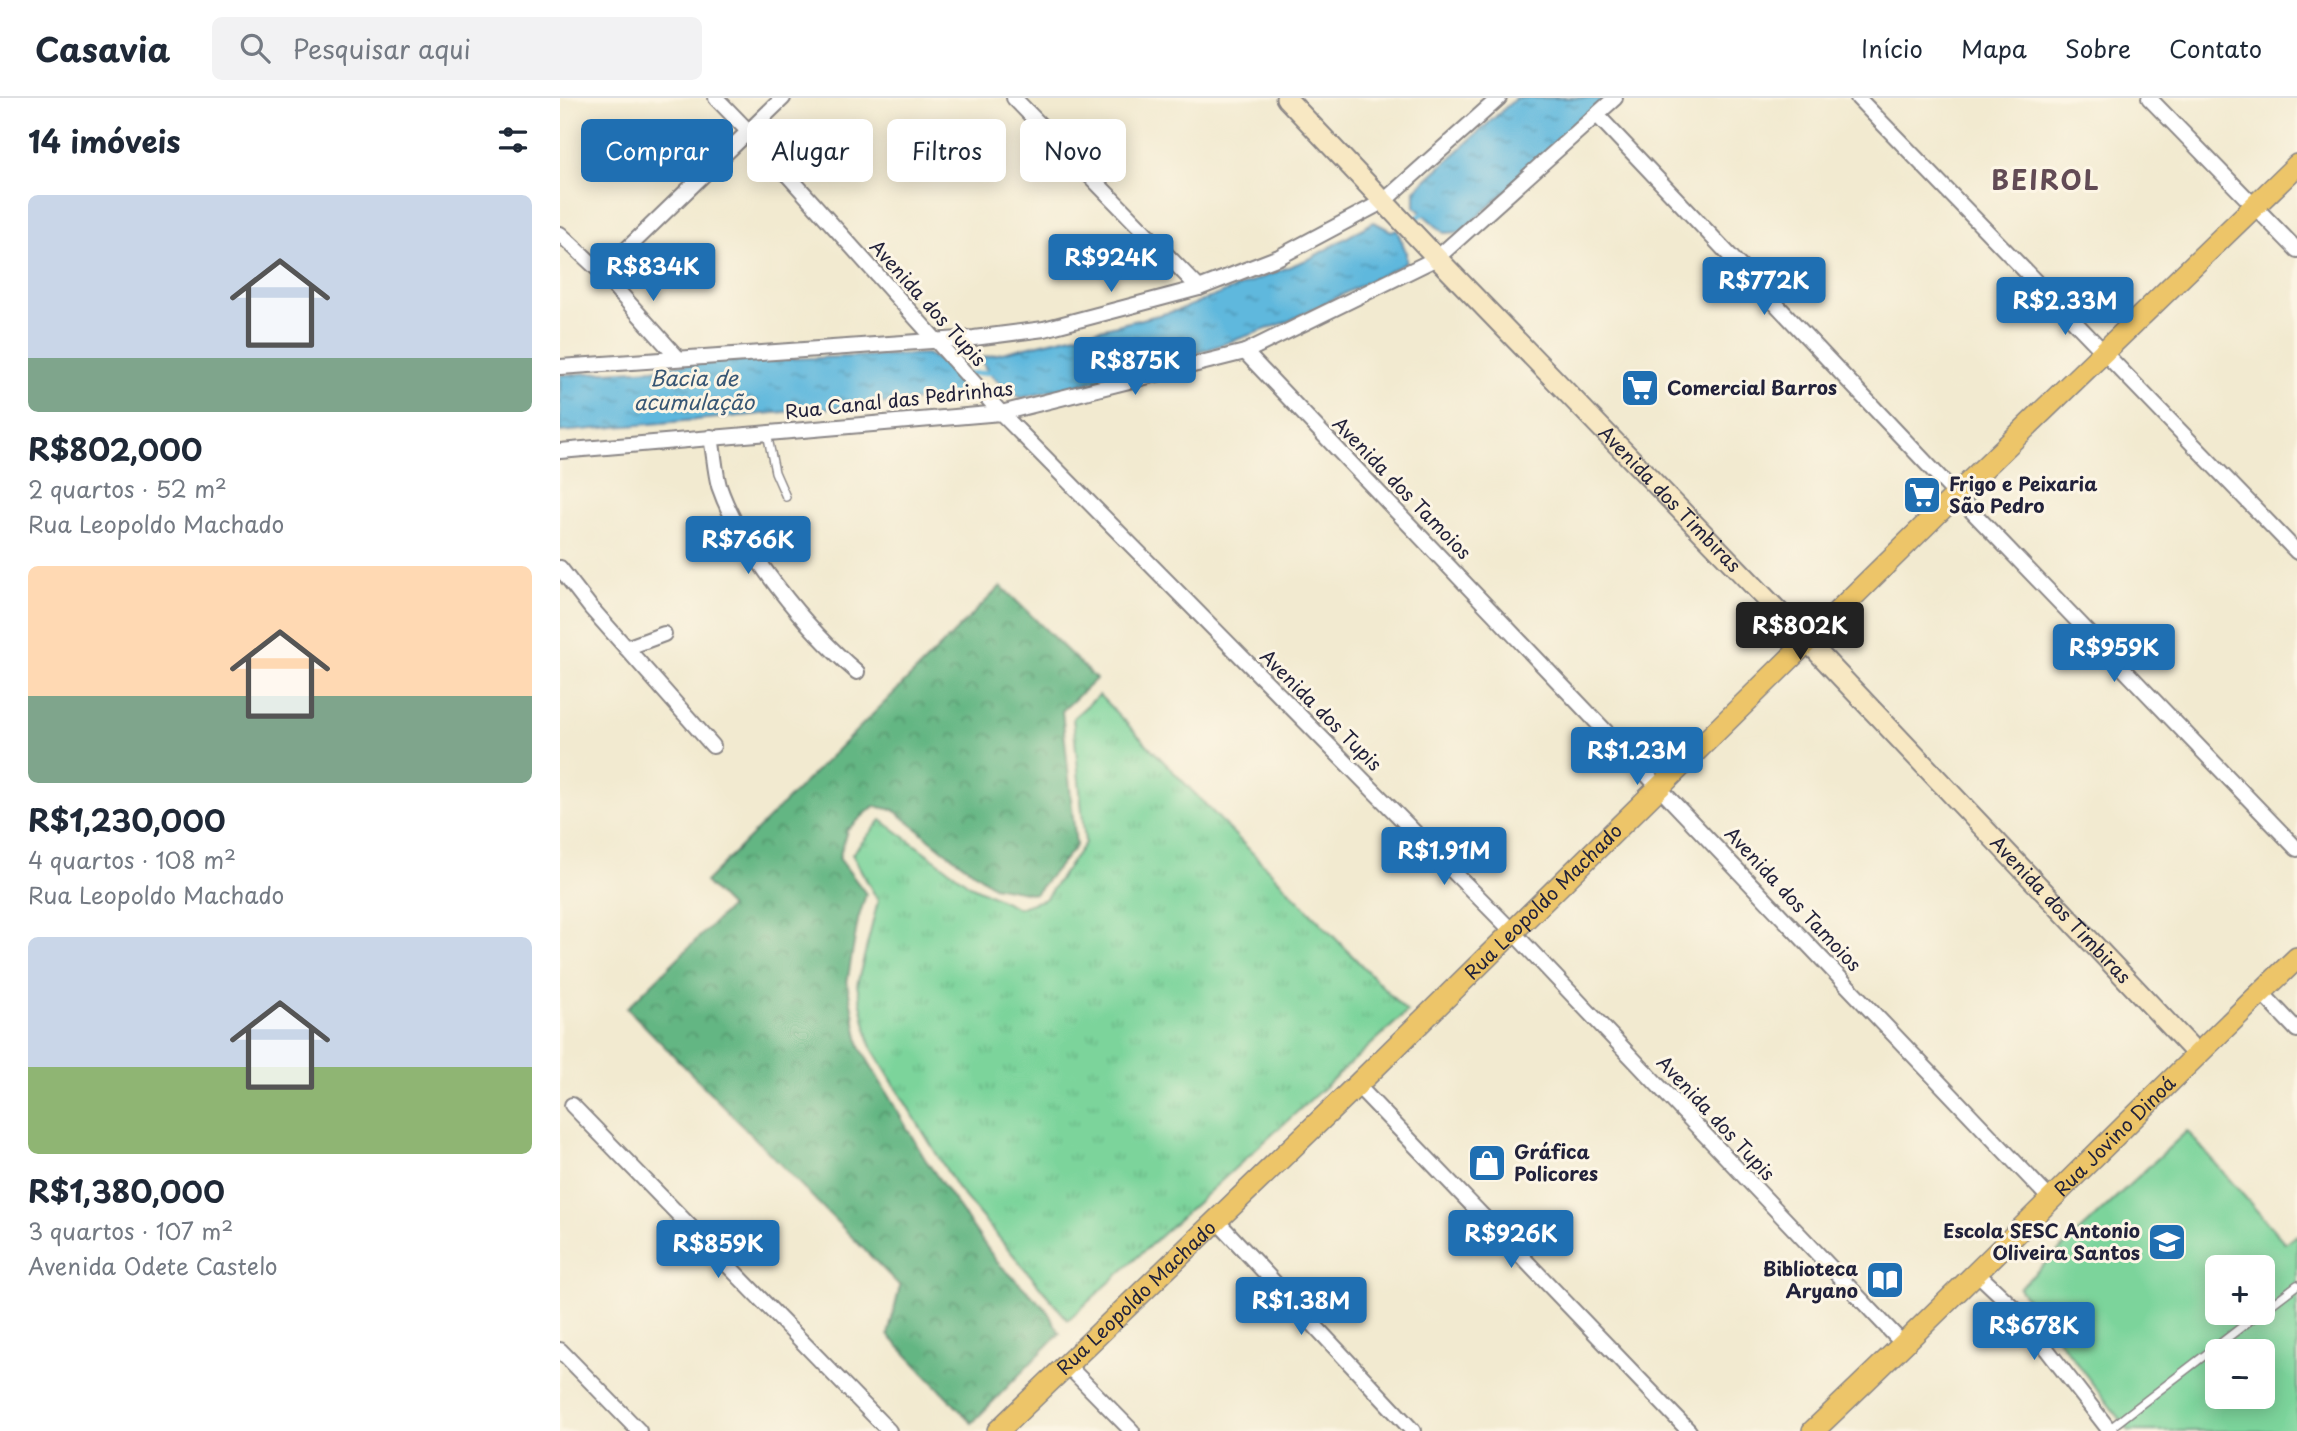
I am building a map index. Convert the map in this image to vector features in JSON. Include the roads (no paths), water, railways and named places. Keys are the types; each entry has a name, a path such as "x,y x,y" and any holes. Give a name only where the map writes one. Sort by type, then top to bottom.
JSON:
{"main road":[{"name":"Rua Leopoldo Machado","path":"998,1431 1357,1085 1956,495 2297,165"},
{"name":"Rua Jovino Dinoá","path":"1813,1431 1978,1274 2197,1054 2297,958"}],"street":[{"name":"Avenida dos Tupis","path":"716,98 747,130"},
{"path":"762,119 783,98"},
{"path":"1014,98 1199,288"},
{"name":"Avenida dos Timbiras","path":"1286,98 1808,642 2197,1054"},
{"path":"560,367 974,338 1044,328 1199,288 1279,257 1388,206 1499,98"},
{"name":"Rua Canal das Pedrinhas","path":"560,451 997,409 1245,352 1432,253 1615,98"},
{"path":"1858,98 2297,552"},
{"path":"2149,98 2297,250"},
{"path":"1597,115 1956,495 2297,849"},
{"path":"602,273 747,134"},
{"name":"Avenida dos Tupis","path":"794,182 997,409 1512,931 1904,1345"},
{"path":"560,234 602,273 677,357"},
{"name":"Avenida dos Tamoios","path":"1245,352 2051,1200"},
{"path":"711,438 718,482 735,523 766,573 835,654 857,672"},
{"path":"560,568 713,746"},
{"path":"626,648 664,634"},
{"path":"2261,992 2297,1030"},
{"path":"1357,1085 1689,1431"},
{"path":"572,1105 889,1431"},
{"path":"1216,1220 1413,1431"},
{"path":"1978,1274 2017,1311 2109,1430"},
{"path":"560,1350 639,1431"},
{"path":"1068,1366 1132,1431"}],"lane":[{"path":"767,433 775,472 786,497"},
{"path":"2275,1302 2297,1285"},
{"path":"2109,1430 2245,1325"}],"water":[{"path":"1516,98 1607,98 1461,232 1444,233 1415,207 1415,190"},
{"path":"1374,222 1391,231 1397,230 1406,252 1406,263 1287,322 1157,367 1021,398 1003,385 983,364 981,358 1179,310 1309,259"},
{"name":"Bacia de acumulação","path":"927,354 942,360 965,383 953,397 560,432 560,375 653,369 699,362"}],"waterway":[{"path":"1410,223 1428,210"},
{"path":"968,374 997,372"}],"place":[{"name":"Comercial Barros","path":"1640,388"},
{"name":"Frigo e Peixaria São Pedro","path":"1922,495"},
{"name":"Gráfica Policores","path":"1487,1163"},
{"name":"Escola SESC Antonio Oliveira Santos","path":"2167,1242"},
{"name":"Biblioteca Aryano","path":"1885,1280"}],"district":[{"name":"BEIROL","path":"2046,181"}]}
